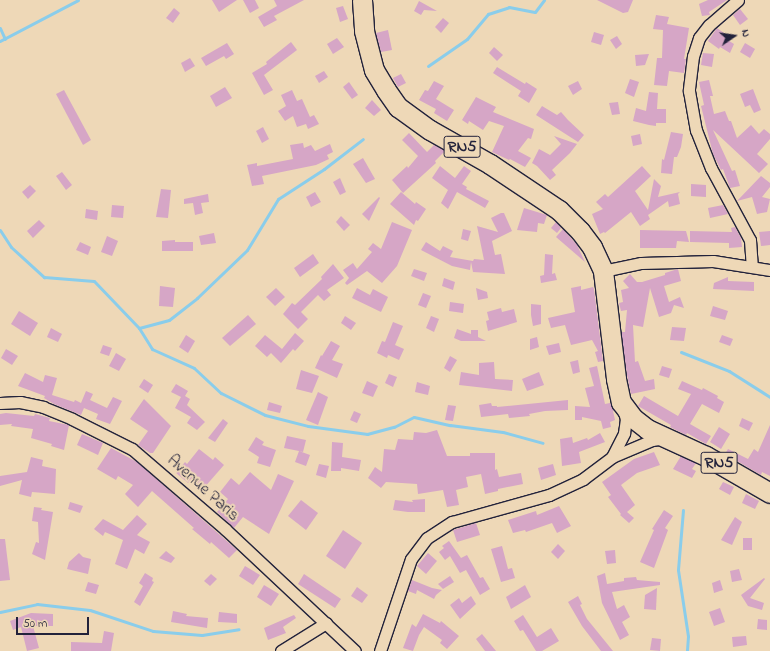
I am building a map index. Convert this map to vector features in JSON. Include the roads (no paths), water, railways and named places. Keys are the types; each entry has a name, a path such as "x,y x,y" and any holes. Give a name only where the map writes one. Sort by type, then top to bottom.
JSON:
{"highway":[{"name":"RN5","path":"362,0 364,31 374,70 398,107 430,130 468,150 559,210 580,231 592,247 603,271 616,379 621,402 633,418 646,429 713,459 770,493"}],"street":[{"path":"738,0 709,25 699,38 693,56 689,91 696,130 711,168 750,240 752,267"},
{"path":"603,271 641,263 677,261 713,261 770,270"},
{"name":"Avenue Paris","path":"0,403 20,402 43,407 80,422 132,449 219,524 355,651"},
{"path":"612,457 624,433 626,419 621,402"},
{"path":"380,651 411,559 427,538 452,522 549,495 583,479 612,457 652,440 665,438"},
{"path":"281,651 326,623"}],"waterway":[{"path":"0,41 78,0"},
{"path":"428,66 467,39 488,14 509,7 535,12 544,0"},
{"path":"0,28 5,39"},
{"path":"139,328 169,320 197,298 247,250 278,199 324,169 363,139"},
{"path":"0,230 11,247 44,277 94,281 139,328 152,349 194,368 221,393 265,415 308,426 367,434 394,427 414,417 450,425 503,432 543,443"},
{"path":"681,352 729,371 770,397"},
{"path":"683,510 678,570 688,636 687,651"},
{"path":"0,612 37,604 90,610 153,631 202,635 239,629"}]}
